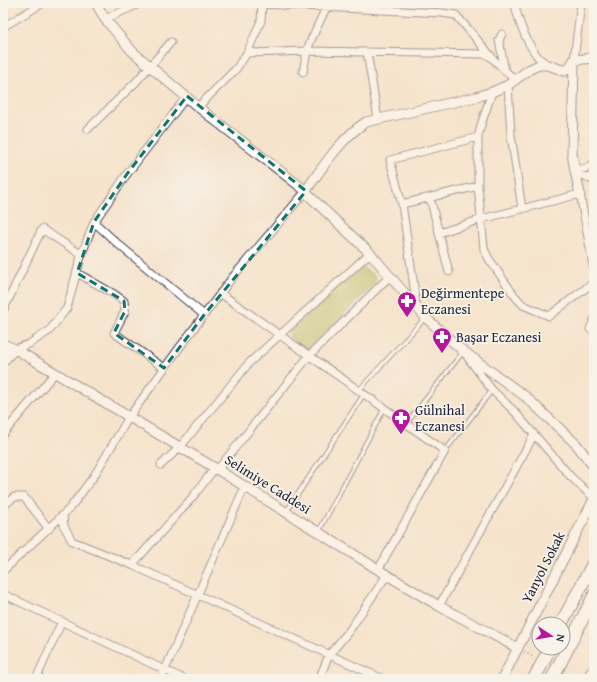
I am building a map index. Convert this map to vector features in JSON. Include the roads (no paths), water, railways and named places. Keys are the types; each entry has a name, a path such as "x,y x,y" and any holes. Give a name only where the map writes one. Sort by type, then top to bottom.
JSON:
{"highway":[{"path":"565,616 594,562"},
{"path":"552,679 594,596"},
{"path":"534,679 546,656"}],"street":[{"path":"3,27 43,3"},
{"path":"96,3 104,19 132,51 187,96 198,107 306,192 370,253 426,318 464,351 526,397 576,444 594,467"},
{"path":"104,19 142,3"},
{"path":"515,3 521,26 528,40 538,57 548,65"},
{"path":"581,3 574,60 572,153 574,171 580,194 594,270"},
{"path":"198,107 236,69 248,53 260,21 262,4 442,13 456,15 505,72 511,82 511,136 522,209"},
{"path":"303,72 307,51 326,8"},
{"path":"502,34 498,40 505,72"},
{"path":"88,129 150,67 171,42"},
{"path":"248,53 307,51 485,54 492,57"},
{"path":"367,52 378,119"},
{"path":"574,60 594,58"},
{"path":"3,571 70,508 94,476 129,417 204,314 232,278 306,192 328,160 355,129 366,122 492,92 539,65 548,65 565,70 569,68 574,60"},
{"path":"492,92 478,137 478,186 484,249 489,259 514,295 523,305 549,316 594,282"},
{"path":"3,362 15,349 29,344 49,331 67,308 82,255 94,222 127,174 187,96"},
{"path":"416,306 402,204 390,160 478,137"},
{"path":"574,171 586,168 594,163"},
{"path":"574,171 594,181"},
{"path":"402,204 478,186"},
{"path":"439,233 482,219 580,194"},
{"path":"430,198 449,272"},
{"path":"94,222 118,244 204,314"},
{"path":"3,311 42,229 82,255"},
{"path":"160,465 180,446 249,363 370,253"},
{"path":"77,273 124,301 125,310 114,333 164,368"},
{"path":"132,565 191,499 309,356 390,276"},
{"path":"220,293 445,451 378,570"},
{"path":"590,329 594,320"},
{"name":"Selimiye Caddesi","path":"3,344 15,349 217,468 378,570 439,606 518,648"},
{"path":"464,351 492,390 514,411 572,477 594,498"},
{"path":"3,434 55,373"},
{"path":"439,606 534,435"},
{"path":"161,679 245,486"},
{"path":"3,506 14,497 24,497 49,529"},
{"name":"Yanyol Sokak","path":"502,679 594,498"},
{"path":"63,515 64,526 72,541 132,565 383,679"},
{"path":"319,679 329,655 349,631 387,575"},
{"path":"3,594 184,679"},
{"path":"36,679 62,621"},
{"path":"587,679 594,668"}],"lane":[{"path":"286,512 361,393 426,318"},
{"path":"406,424 464,351"},
{"path":"445,451 492,390"},
{"path":"318,532 384,409"}],"place":[{"name":"Değirmentepe Eczanesi","path":"407,318"},
{"name":"Başar Eczanesi","path":"442,354"},
{"name":"Gülnihal Eczanesi","path":"401,435"}]}
